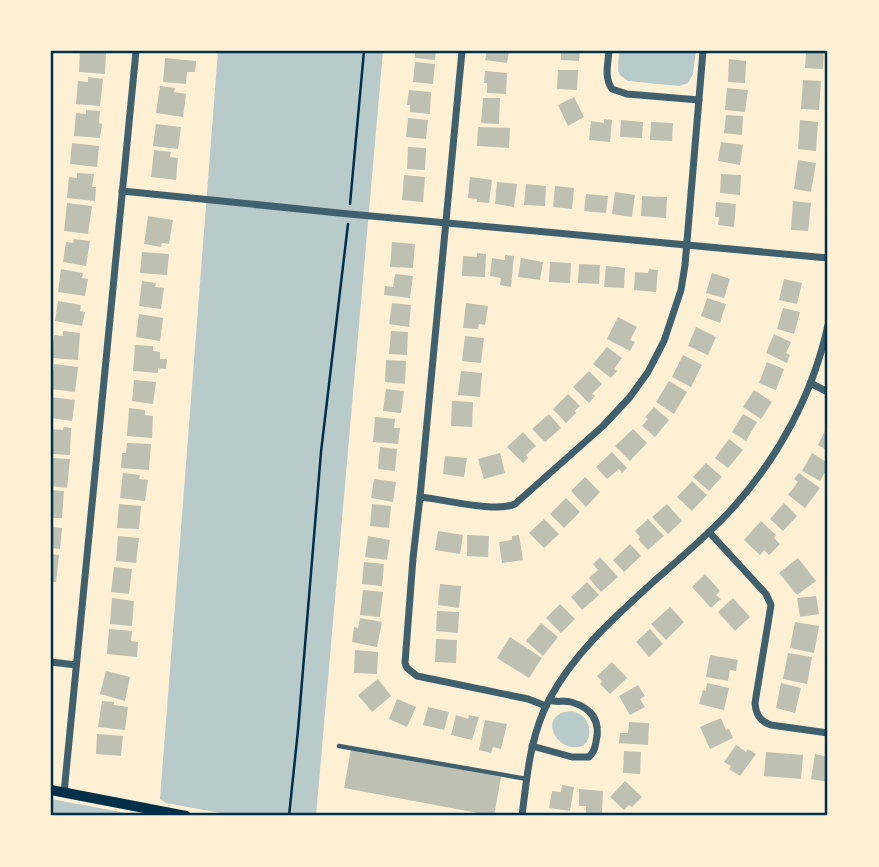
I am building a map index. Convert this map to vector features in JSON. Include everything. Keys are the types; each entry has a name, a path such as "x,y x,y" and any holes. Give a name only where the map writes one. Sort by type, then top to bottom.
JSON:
{"main road":[{"path":"51,790 186,816"}],"street":[{"path":"64,793 136,51"},
{"path":"462,51 421,497 412,558 405,642 406,666 417,676 547,703 571,702 592,714 598,726 593,753 589,757 578,758 532,746"},
{"path":"609,51 607,79 610,87 616,91 699,100"},
{"path":"421,497 492,507 510,506 603,426 639,386 664,341 681,290 703,51"},
{"path":"122,191 828,258"},
{"path":"522,816 532,746 547,703 589,642 731,511 765,466 812,384 828,325"},
{"path":"812,384 828,392"},
{"path":"709,532 766,594 771,606 755,704 757,715 771,725 828,733"},
{"path":"51,662 76,665"}],"lane":[{"path":"339,746 527,779"}],"path":[{"path":"350,205 364,51"},
{"path":"289,816 321,452 348,223"}],"shaded area":[{"path":"218,51 383,51 316,816 237,816 166,803 160,799"},
{"path":"619,51 696,51 693,74 688,83 679,86 628,81 618,71"},
{"path":"572,711 583,717 589,726 589,738 582,746 565,745 554,733 554,719 561,713"},
{"path":"51,799 142,816 51,816"}],"building":[{"path":"80,51 106,51 105,74 79,72"},
{"path":"415,51 436,51 435,60 415,58"},
{"path":"487,51 509,51 507,63 485,60"},
{"path":"561,51 580,51 579,61 561,60"},
{"path":"806,51 824,51 823,69 805,68"},
{"path":"165,58 196,61 195,72 187,72 186,84 163,82"},
{"path":"729,59 746,61 745,83 728,82"},
{"path":"415,62 435,64 433,84 413,82"},
{"path":"558,70 578,70 577,90 557,89"},
{"path":"485,71 507,73 506,94 487,93"},
{"path":"88,77 103,79 100,106 76,104 78,81 88,82"},
{"path":"803,80 821,81 819,110 801,109"},
{"path":"160,86 175,88 174,92 186,94 183,117 156,113"},
{"path":"727,88 748,90 745,112 725,110"},
{"path":"409,90 431,92 430,114 410,112 410,105 407,105"},
{"path":"574,97 584,117 568,126 558,105"},
{"path":"483,98 500,98 499,124 481,123"},
{"path":"86,110 100,111 100,138 74,136 76,113 86,114"},
{"path":"726,115 743,116 742,135 724,133"},
{"path":"408,118 428,120 426,139 406,137"},
{"path":"604,119 612,120 610,142 589,140 591,121 604,123"},
{"path":"621,120 643,122 642,138 620,137"},
{"path":"800,120 818,122 816,151 798,149"},
{"path":"651,122 673,123 672,141 650,140"},
{"path":"156,124 181,127 178,149 153,146"},
{"path":"478,127 510,128 509,148 477,146"},
{"path":"721,142 743,145 740,165 718,161"},
{"path":"72,143 99,146 97,167 70,164"},
{"path":"408,147 426,148 425,170 407,169"},
{"path":"154,150 171,152 170,157 178,158 176,180 151,177"},
{"path":"798,160 816,163 811,192 794,189"},
{"path":"77,173 94,174 92,187 96,187 95,201 67,198 69,177 77,178"},
{"path":"721,174 741,175 740,195 720,193"},
{"path":"404,175 425,177 423,202 402,200"},
{"path":"470,177 492,180 489,203 468,198"},
{"path":"497,182 517,184 514,207 495,204"},
{"path":"526,184 546,186 545,206 524,205"},
{"path":"555,186 574,188 572,209 553,207"},
{"path":"615,192 635,195 632,217 612,214"},
{"path":"586,194 608,196 606,213 584,211"},
{"path":"642,196 667,197 666,218 641,216"},
{"path":"793,201 811,203 808,231 791,230"},
{"path":"716,202 736,204 734,227 718,225 719,217 715,217"},
{"path":"67,203 92,206 88,234 64,231"},
{"path":"148,216 173,220 169,244 162,243 161,247 144,244"},
{"path":"74,239 90,241 86,266 63,262 66,242 73,243"},
{"path":"392,242 415,244 413,268 390,267"},
{"path":"142,252 169,254 167,275 140,273"},
{"path":"477,253 486,254 485,277 462,276 463,256 477,257"},
{"path":"505,255 514,256 511,287 500,285 501,278 490,276 492,258 505,260"},
{"path":"521,258 543,262 540,280 518,277"},
{"path":"550,262 571,263 570,283 549,282"},
{"path":"579,264 600,265 599,284 578,283"},
{"path":"606,266 625,268 624,288 604,287"},
{"path":"61,269 83,273 82,278 88,279 85,296 58,292"},
{"path":"649,269 658,270 656,292 634,290 635,272 648,273"},
{"path":"712,273 730,279 724,298 706,293"},
{"path":"395,274 413,276 410,298 384,295 385,286 393,287"},
{"path":"784,279 802,283 797,304 779,300"},
{"path":"142,281 156,283 155,287 164,288 161,309 139,306"},
{"path":"707,298 726,304 720,323 701,316"},
{"path":"58,301 81,305 80,311 85,312 82,326 55,321"},
{"path":"392,303 411,305 409,327 389,324"},
{"path":"466,303 488,306 485,325 479,324 478,329 463,328"},
{"path":"783,308 800,312 794,334 777,329"},
{"path":"139,314 163,318 160,341 136,337"},
{"path":"618,317 637,327 630,340 635,342 630,351 607,339"},
{"path":"696,327 716,337 708,355 688,346"},
{"path":"63,331 80,333 78,360 52,358 54,335 63,336"},
{"path":"391,331 408,332 407,355 389,354"},
{"path":"774,334 791,342 786,353 790,355 787,363 766,353"},
{"path":"465,336 484,338 481,363 462,361"},
{"path":"135,345 153,346 153,351 160,352 160,359 167,359 166,369 158,368 158,373 133,371"},
{"path":"607,347 622,358 611,378 593,364"},
{"path":"683,355 702,365 691,387 672,377"},
{"path":"386,360 406,361 405,384 385,382"},
{"path":"767,362 784,369 776,390 759,383"},
{"path":"54,364 78,367 75,392 51,389"},
{"path":"461,371 482,373 480,397 458,395"},
{"path":"589,371 602,384 592,394 595,396 589,403 573,387"},
{"path":"134,380 156,382 153,404 132,401"},
{"path":"669,381 687,392 674,414 656,402"},
{"path":"386,389 404,391 401,413 383,411"},
{"path":"754,390 772,402 761,419 743,407"},
{"path":"568,394 580,406 566,423 553,409"},
{"path":"51,397 75,400 72,421 51,418"},
{"path":"452,401 473,402 472,427 451,426"},
{"path":"654,407 669,420 655,437 642,426 648,419 645,417"},
{"path":"129,408 145,410 145,415 153,416 152,438 127,436"},
{"path":"549,414 561,428 545,442 532,429"},
{"path":"743,414 757,422 746,441 732,432"},
{"path":"375,417 395,419 394,428 400,428 398,444 373,442"},
{"path":"828,425 828,451 818,445"},
{"path":"64,427 71,428 70,455 51,454 51,429 63,430"},
{"path":"633,429 647,443 630,461 615,446"},
{"path":"523,432 536,446 526,455 528,458 523,463 507,447"},
{"path":"729,439 743,450 728,468 715,458"},
{"path":"127,443 151,444 149,470 121,468 122,453 126,453"},
{"path":"380,447 397,449 395,471 378,469"},
{"path":"612,452 627,468 622,473 619,469 607,479 596,467"},
{"path":"500,453 505,473 484,479 478,459"},
{"path":"812,453 828,463 820,481 802,471"},
{"path":"445,456 467,458 464,477 443,474"},
{"path":"51,458 70,459 67,488 51,486"},
{"path":"706,463 722,477 709,491 693,477"},
{"path":"123,473 140,475 139,479 148,480 145,501 120,498"},
{"path":"799,473 820,488 805,508 788,495 798,482 794,479"},
{"path":"585,477 600,492 586,507 571,491"},
{"path":"374,479 396,482 393,502 371,498"},
{"path":"692,481 707,495 692,511 677,497"},
{"path":"51,490 64,491 62,518 51,518"},
{"path":"566,498 580,512 564,528 550,514"},
{"path":"784,503 797,516 783,531 770,519"},
{"path":"119,504 141,506 139,529 117,528"},
{"path":"372,504 391,506 389,528 370,526"},
{"path":"667,504 682,521 668,534 652,517"},
{"path":"544,519 559,534 544,548 529,533"},
{"path":"648,519 664,536 648,550 635,531"},
{"path":"761,521 776,535 774,538 780,544 769,555 764,550 760,555 744,540"},
{"path":"51,527 62,528 60,549 51,548"},
{"path":"438,531 463,535 460,554 435,550"},
{"path":"467,535 489,536 488,557 467,556"},
{"path":"519,535 523,560 502,563 499,542 512,540 512,536"},
{"path":"118,536 139,538 136,563 116,561"},
{"path":"368,536 390,540 387,560 365,557"},
{"path":"630,544 641,556 624,572 613,560"},
{"path":"51,554 59,555 56,582 51,582"},
{"path":"600,557 618,577 601,592 589,578 598,570 593,564"},
{"path":"798,558 816,581 797,595 779,573"},
{"path":"364,562 384,564 382,586 362,584"},
{"path":"114,567 132,569 129,594 111,592"},
{"path":"705,574 720,591 716,595 721,599 711,608 692,587"},
{"path":"587,582 599,595 582,610 571,597"},
{"path":"440,584 461,586 459,608 438,605"},
{"path":"363,590 383,592 380,617 360,615"},
{"path":"816,596 819,614 800,617 797,598"},
{"path":"112,598 134,601 132,626 110,624"},
{"path":"733,598 750,617 735,631 718,612"},
{"path":"560,604 575,619 561,633 546,618"},
{"path":"670,607 684,622 666,640 651,624"},
{"path":"437,611 459,612 458,633 436,631"},
{"path":"360,618 382,622 377,647 352,642 354,627 358,628"},
{"path":"795,622 819,626 814,653 790,648"},
{"path":"541,623 558,637 543,656 526,641"},
{"path":"109,629 132,631 131,641 138,642 137,657 107,654"},
{"path":"650,629 663,644 649,657 636,642"},
{"path":"510,637 542,658 529,678 497,658"},
{"path":"436,639 457,640 456,663 435,662"},
{"path":"355,650 378,652 377,674 354,673"},
{"path":"788,653 812,657 807,684 783,679"},
{"path":"710,655 738,660 736,671 730,670 728,681 706,677"},
{"path":"612,662 627,678 610,694 600,684 602,681 597,676"},
{"path":"106,671 130,677 125,701 100,694"},
{"path":"378,679 391,696 372,712 358,695"},
{"path":"707,683 729,688 724,710 699,704"},
{"path":"781,683 801,688 795,713 776,708"},
{"path":"638,685 645,696 640,699 645,707 630,715 619,696"},
{"path":"397,699 416,707 407,727 389,719"},
{"path":"102,701 128,707 125,730 98,727"},
{"path":"428,707 449,712 444,730 423,725"},
{"path":"456,715 468,719 469,715 479,717 472,740 451,735"},
{"path":"721,718 733,738 710,749 700,727"},
{"path":"485,720 507,724 501,749 493,747 491,753 479,750"},
{"path":"629,722 649,723 648,745 619,743 620,733 628,733"},
{"path":"97,734 123,736 121,756 96,754"},
{"path":"736,745 746,752 748,749 756,754 740,776 724,762"},
{"path":"351,749 501,777 494,816 344,788"},
{"path":"624,751 641,752 640,774 623,773"},
{"path":"766,752 803,755 801,779 764,776"},
{"path":"815,754 828,757 828,782 811,779"},
{"path":"625,781 642,797 632,807 629,805 624,810 610,797"},
{"path":"562,785 574,787 570,811 549,808 552,791 561,792"},
{"path":"579,789 603,791 602,814 586,814 586,806 579,806"}]}
